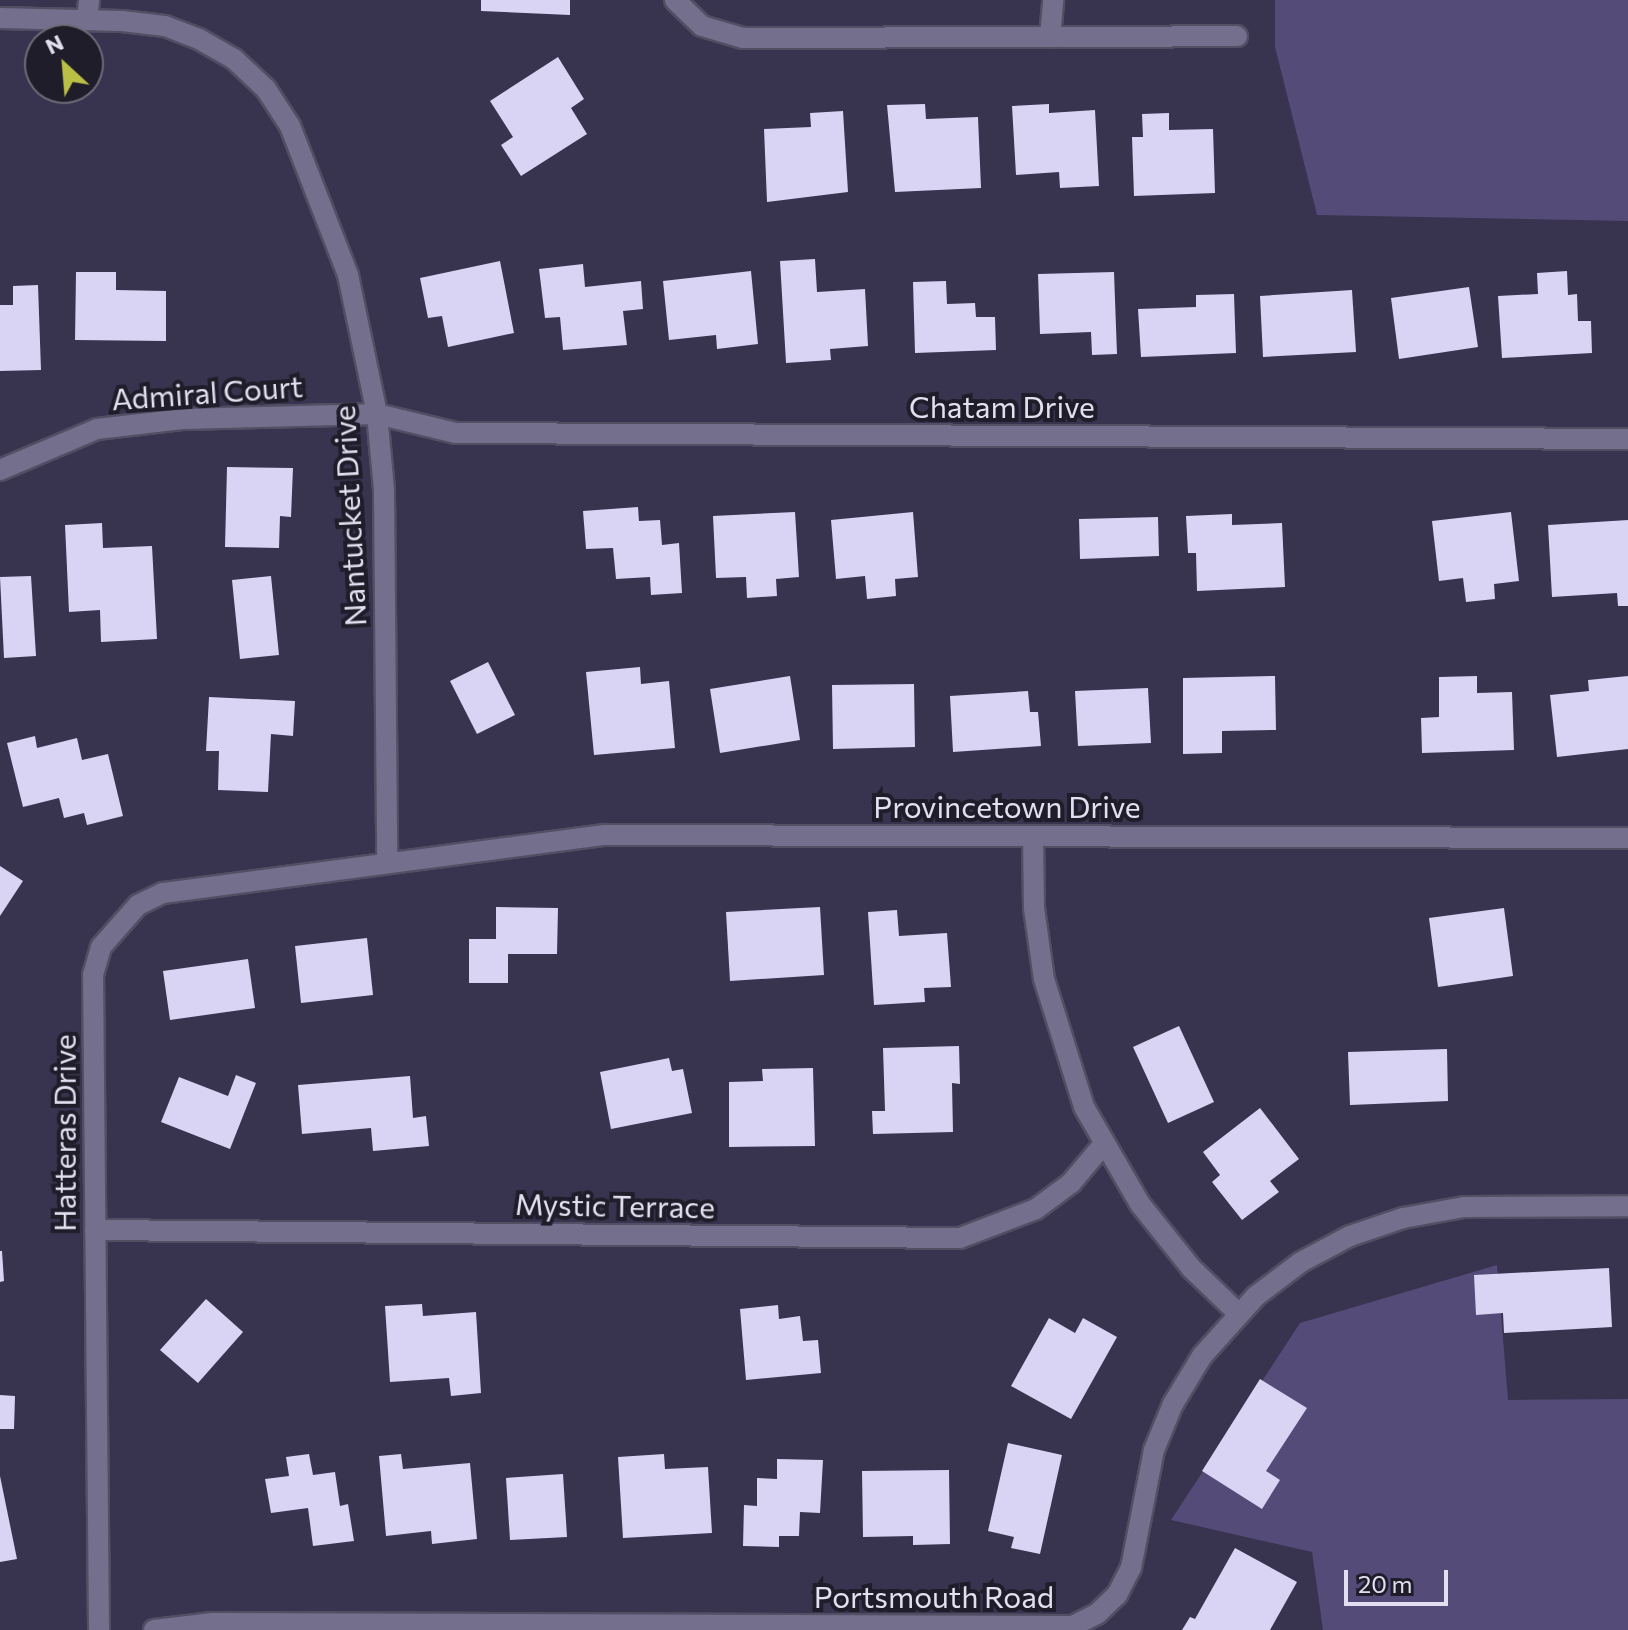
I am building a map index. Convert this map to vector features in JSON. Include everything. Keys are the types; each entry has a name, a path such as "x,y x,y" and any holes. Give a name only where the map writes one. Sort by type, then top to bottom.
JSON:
{"street":[{"path":"675,0 702,26 743,38 1237,36"},
{"path":"1050,37 1053,0"},
{"name":"Nantucket Drive","path":"0,18 88,10 165,26 199,39 234,59 266,89 290,126 348,275 377,414 384,490 387,863"},
{"name":"Chatam Drive","path":"377,414 456,433 1628,439"},
{"name":"Admiral Court","path":"0,470 97,429 184,419 377,414"},
{"name":"Provincetown Drive","path":"387,863 604,835 1628,838"},
{"path":"1033,836 1034,908 1044,979 1062,1049 1103,1145 1140,1204 1191,1268 1238,1313"},
{"name":"Hatteras Drive","path":"99,1630 93,975 101,947 117,922 163,893 387,863"},
{"name":"Mystic Terrace","path":"95,1230 960,1238 1001,1226 1036,1209 1071,1183 1103,1145"},
{"name":"Portsmouth Road","path":"154,1630 213,1623 1073,1626 1097,1614 1117,1595 1131,1568 1154,1450 1173,1404 1202,1356 1238,1313 1301,1262 1350,1236 1403,1218 1464,1207 1628,1206"}],"shaded area":[{"path":"1275,0 1628,0 1628,221 1317,215 1275,47"},
{"path":"1497,1265 1508,1400 1628,1399 1628,1630 1323,1630 1312,1552 1171,1520 1300,1323"}],"building":[{"path":"481,0 570,0 570,15 481,11"},
{"path":"558,57 584,99 571,108 587,134 521,176 501,145 513,137 490,101"},
{"path":"925,104 926,119 978,117 981,188 895,192 887,105"},
{"path":"1049,104 1049,113 1095,110 1099,186 1060,188 1059,172 1016,175 1012,106"},
{"path":"843,111 848,192 767,202 764,129 811,127 810,113"},
{"path":"1169,113 1169,130 1213,129 1215,193 1134,196 1132,137 1143,137 1142,114"},
{"path":"815,259 817,292 865,289 868,346 830,349 831,360 786,363 780,261"},
{"path":"500,261 514,333 448,347 442,316 428,318 420,278"},
{"path":"583,264 585,287 641,281 643,309 623,311 627,345 563,350 560,317 545,318 539,269"},
{"path":"751,271 758,344 717,349 716,335 669,340 663,281"},
{"path":"1567,271 1568,295 1577,294 1578,321 1591,321 1592,353 1502,358 1498,296 1538,294 1537,273"},
{"path":"76,272 116,272 116,290 166,291 166,341 75,340"},
{"path":"1114,272 1117,354 1092,355 1091,332 1040,334 1038,274"},
{"path":"946,281 947,304 975,303 976,317 995,317 996,350 915,353 913,282"},
{"path":"38,285 41,370 0,371 0,305 13,305 13,286"},
{"path":"1469,287 1478,347 1399,359 1391,298"},
{"path":"1352,290 1356,352 1263,357 1260,296"},
{"path":"1234,294 1236,353 1141,357 1138,309 1196,307 1196,295"},
{"path":"227,467 293,468 291,517 280,516 279,548 225,547"},
{"path":"638,507 639,521 660,520 662,545 679,543 682,593 651,595 650,577 616,579 613,548 586,549 583,511"},
{"path":"795,512 799,577 776,579 777,596 747,598 746,577 716,578 713,516"},
{"path":"913,512 918,577 895,579 896,596 867,599 865,576 836,579 831,520"},
{"path":"1511,512 1519,581 1494,584 1495,599 1466,602 1463,578 1439,581 1432,521"},
{"path":"1232,514 1232,525 1282,523 1285,587 1197,591 1196,553 1188,553 1186,516"},
{"path":"1158,517 1159,556 1080,559 1079,519"},
{"path":"1628,520 1628,606 1618,606 1617,593 1552,597 1548,525"},
{"path":"102,523 103,548 152,546 157,639 101,642 100,610 69,612 65,525"},
{"path":"31,576 36,656 4,658 0,577"},
{"path":"271,576 279,655 240,659 232,580"},
{"path":"488,662 515,715 477,734 450,681"},
{"path":"640,667 641,684 669,681 675,748 594,755 586,672"},
{"path":"790,676 800,740 720,753 710,689"},
{"path":"1275,676 1276,730 1222,731 1222,753 1183,754 1183,678"},
{"path":"1477,676 1477,693 1512,692 1514,750 1422,753 1421,718 1439,717 1439,677"},
{"path":"1628,676 1628,749 1557,757 1550,695 1589,691 1588,680"},
{"path":"914,684 915,747 833,749 832,685"},
{"path":"1148,688 1151,743 1078,746 1075,691"},
{"path":"1028,691 1030,712 1038,712 1041,746 953,752 950,696"},
{"path":"209,697 295,701 293,736 271,734 268,792 218,790 219,751 206,751"},
{"path":"35,736 37,748 77,738 82,760 108,754 123,816 87,825 84,813 64,818 59,798 23,807 7,743"},
{"path":"0,866 23,881 0,916"},
{"path":"496,907 558,908 557,954 508,954 508,983 469,983 469,939 496,939"},
{"path":"820,907 824,975 730,981 726,912"},
{"path":"1504,908 1513,976 1438,987 1429,918"},
{"path":"897,910 899,936 947,933 951,987 924,988 925,1002 874,1005 868,912"},
{"path":"367,938 373,995 301,1003 295,946"},
{"path":"248,959 255,1008 170,1020 163,971"},
{"path":"1179,1026 1214,1102 1168,1123 1133,1047"},
{"path":"959,1046 960,1084 952,1083 953,1132 873,1134 872,1111 885,1111 883,1048"},
{"path":"1447,1049 1448,1101 1350,1105 1348,1052"},
{"path":"669,1058 672,1071 683,1069 692,1113 611,1129 600,1072"},
{"path":"813,1068 815,1146 729,1147 729,1082 763,1081 762,1069"},
{"path":"236,1075 256,1083 230,1149 161,1122 179,1077 228,1096"},
{"path":"410,1076 413,1118 426,1116 429,1146 373,1151 371,1128 302,1134 298,1085"},
{"path":"1260,1108 1299,1159 1270,1181 1279,1192 1242,1220 1212,1182 1220,1175 1203,1152"},
{"path":"0,1251 4,1281 0,1282"},
{"path":"1609,1268 1612,1327 1504,1333 1503,1313 1476,1315 1474,1275"},
{"path":"206,1299 243,1332 198,1383 160,1350"},
{"path":"422,1304 423,1316 476,1312 481,1393 451,1396 449,1378 390,1382 385,1306"},
{"path":"778,1305 779,1319 800,1316 803,1341 818,1340 821,1373 746,1380 740,1309"},
{"path":"1049,1318 1075,1333 1083,1318 1117,1337 1071,1419 1011,1386"},
{"path":"1260,1379 1307,1408 1266,1471 1280,1480 1262,1509 1202,1471"},
{"path":"0,1395 15,1396 14,1429 0,1429"},
{"path":"1008,1443 1062,1455 1040,1554 1011,1548 1014,1537 988,1531"},
{"path":"309,1454 313,1475 335,1472 340,1506 348,1504 354,1541 313,1546 308,1508 271,1513 265,1479 289,1476 286,1457"},
{"path":"401,1454 403,1469 470,1463 477,1539 432,1544 431,1531 386,1536 379,1456"},
{"path":"664,1454 665,1469 708,1467 712,1533 623,1538 618,1457"},
{"path":"777,1459 823,1460 820,1513 800,1512 799,1536 779,1536 779,1547 743,1546 744,1505 757,1506 757,1478 777,1479"},
{"path":"949,1470 950,1544 913,1545 913,1536 863,1537 862,1471"},
{"path":"563,1474 567,1537 510,1540 506,1478"},
{"path":"0,1476 17,1559 0,1562"},
{"path":"1235,1548 1297,1582 1270,1630 1182,1630 1190,1617 1195,1619"}]}
